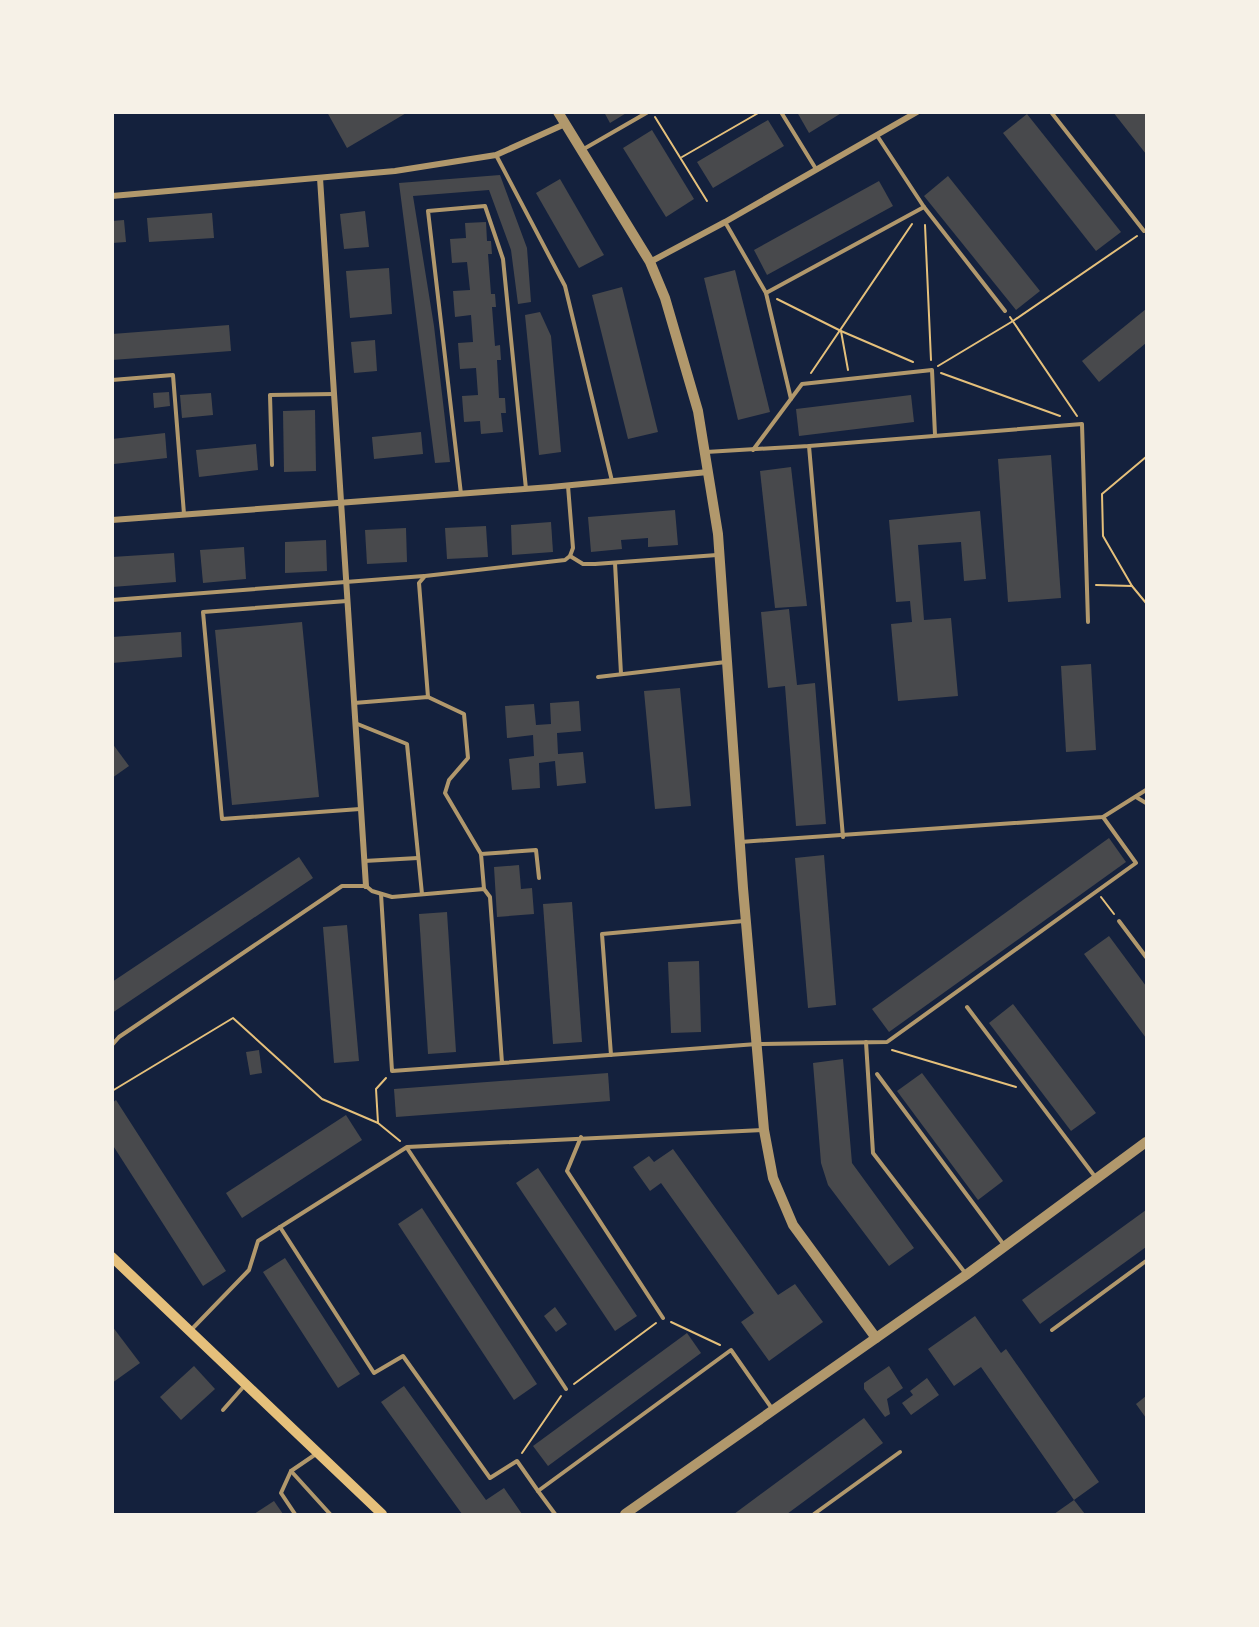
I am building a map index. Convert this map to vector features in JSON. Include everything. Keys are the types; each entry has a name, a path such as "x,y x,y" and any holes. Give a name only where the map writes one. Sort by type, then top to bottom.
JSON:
{"main road":[{"path":"112,1257 382,1515"}],"street":[{"path":"558,112 650,262 665,298 698,411 719,555 764,1130 773,1178 793,1225 876,1338"},
{"path":"650,262 725,222 917,112"},
{"path":"112,196 395,171 496,155 565,124"},
{"path":"320,178 366,886"},
{"path":"112,520 526,489 708,472"},
{"path":"625,1515 966,1275 1146,1142"}],"lane":[{"path":"582,151 650,112"},
{"path":"781,112 817,170"},
{"path":"900,112 905,120"},
{"path":"1051,112 1144,231"},
{"path":"878,136 924,207 1005,311"},
{"path":"496,155 565,286 612,481"},
{"path":"461,494 428,211 485,206 503,258 526,489"},
{"path":"766,293 924,207"},
{"path":"725,222 766,293 791,399"},
{"path":"753,450 802,384 932,370 934,435"},
{"path":"112,380 173,375 184,515"},
{"path":"272,465 270,395 334,394"},
{"path":"705,452 1082,424 1088,622"},
{"path":"809,446 843,837"},
{"path":"112,600 346,583 565,560 570,556 573,548 568,485"},
{"path":"570,556 584,564 719,555"},
{"path":"615,563 621,674"},
{"path":"425,576 419,583 428,697"},
{"path":"347,601 203,612 222,819 360,809"},
{"path":"598,677 727,662"},
{"path":"353,703 428,697 464,714 468,758 449,780 445,793 481,854 484,889 490,897 502,1063"},
{"path":"355,723 406,744 422,894"},
{"path":"740,842 843,837 1102,817 1146,790"},
{"path":"1136,796 1146,803"},
{"path":"381,894 393,1071 757,1044 887,1042 1136,863 1102,817"},
{"path":"481,854 536,850 538,878"},
{"path":"364,861 418,858"},
{"path":"112,1045 119,1036 342,886 366,886 392,897 484,889"},
{"path":"611,1055 602,934 746,921"},
{"path":"1119,921 1146,957"},
{"path":"968,1007 1096,1179"},
{"path":"866,1042 873,1153 966,1275"},
{"path":"877,1074 1004,1246"},
{"path":"189,1332 249,1270 258,1241 407,1147 764,1130"},
{"path":"581,1137 567,1171 663,1318"},
{"path":"407,1147 566,1389"},
{"path":"280,1227 374,1373 403,1356 490,1478 517,1461 555,1515"},
{"path":"1052,1330 1146,1262"},
{"path":"538,1491 731,1350 773,1410"},
{"path":"223,1410 246,1385"},
{"path":"295,1515 280,1493 291,1471 317,1452"},
{"path":"814,1515 900,1452"},
{"path":"291,1471 330,1515"}],"path":[{"path":"650,112 681,157 707,201"},
{"path":"681,157 760,112"},
{"path":"924,207 932,370 1013,321 1144,231"},
{"path":"802,384 841,332 924,207"},
{"path":"1005,311 1082,424"},
{"path":"841,332 850,379"},
{"path":"1146,457 1102,494 1103,536 1132,585 1146,603"},
{"path":"1087,586 1132,585"},
{"path":"1097,891 1119,921"},
{"path":"112,1090 233,1018 322,1099 378,1122 407,1147"},
{"path":"888,1049 1032,1092"},
{"path":"378,1122 376,1089 393,1071"},
{"path":"517,1461 566,1389 663,1318 731,1350"}],"building":[{"path":"327,112 408,112 347,148"},
{"path":"604,112 628,112 610,123"},
{"path":"797,112 843,112 809,133"},
{"path":"1113,112 1146,112 1146,154"},
{"path":"1027,114 1121,232 1096,251 1003,133"},
{"path":"768,120 784,146 713,188 697,162"},
{"path":"652,130 694,199 666,217 623,148"},
{"path":"500,175 527,248 531,302 518,304 511,250 489,190 413,196 434,326 450,462 435,463 399,183"},
{"path":"948,176 1040,291 1016,310 924,196"},
{"path":"560,179 604,255 579,268 536,193"},
{"path":"879,181 893,206 767,275 754,250"},
{"path":"365,211 369,247 344,249 340,214"},
{"path":"212,213 214,238 149,242 147,218"},
{"path":"124,220 126,242 112,243 112,221"},
{"path":"486,222 487,241 491,241 492,254 488,254 491,294 495,294 496,307 492,307 495,346 500,345 501,360 497,360 499,398 505,398 506,413 501,413 503,432 481,434 480,421 464,422 462,396 478,395 476,368 460,369 458,343 473,342 471,315 455,317 453,291 470,290 467,262 452,263 450,239 466,238 465,223"},
{"path":"389,268 392,314 350,318 346,271"},
{"path":"735,270 770,412 738,420 704,278"},
{"path":"622,287 658,432 628,439 592,295"},
{"path":"1146,309 1146,343 1099,382 1082,361"},
{"path":"540,312 551,336 561,452 539,455 525,315"},
{"path":"229,325 231,351 112,360 112,334"},
{"path":"375,340 377,371 354,373 351,342"},
{"path":"169,392 170,406 154,408 153,393"},
{"path":"211,393 213,415 182,418 180,395"},
{"path":"911,395 914,422 799,436 796,409"},
{"path":"315,410 316,471 284,472 283,411"},
{"path":"421,432 423,454 374,459 372,437"},
{"path":"165,433 167,458 114,464 112,439"},
{"path":"256,444 258,470 199,477 196,450"},
{"path":"1051,455 1061,598 1008,602 998,459"},
{"path":"791,467 807,606 775,608 760,471"},
{"path":"675,510 678,545 648,547 648,538 621,540 622,549 591,552 588,517"},
{"path":"980,511 986,579 964,581 961,542 918,545 924,620 951,618 958,696 898,701 891,624 912,622 910,601 896,602 889,520"},
{"path":"551,522 553,552 512,555 511,525"},
{"path":"486,526 488,557 447,559 445,528"},
{"path":"406,528 407,562 367,564 365,530"},
{"path":"326,540 327,571 285,573 285,542"},
{"path":"244,547 246,579 203,583 200,550"},
{"path":"174,553 176,582 112,587 112,557"},
{"path":"789,609 797,685 815,683 826,824 796,826 785,686 768,688 761,612"},
{"path":"302,622 319,797 232,805 215,630"},
{"path":"181,632 182,657 112,663 112,637"},
{"path":"1091,664 1096,750 1066,752 1061,666"},
{"path":"680,688 691,806 655,809 644,691"},
{"path":"579,701 581,731 557,733 558,754 583,752 586,783 557,786 555,761 539,763 540,788 512,790 509,759 534,756 533,735 507,738 505,706 534,704 536,725 551,724 550,703"},
{"path":"112,743 129,766 112,778"},
{"path":"1109,838 1126,862 889,1032 872,1009"},
{"path":"824,855 836,1005 808,1008 795,858"},
{"path":"299,857 313,878 112,1013 112,982"},
{"path":"519,865 521,889 532,888 534,914 497,917 494,867"},
{"path":"572,902 582,1042 553,1044 543,904"},
{"path":"447,912 456,1052 428,1054 419,914"},
{"path":"347,925 359,1061 334,1063 323,927"},
{"path":"1109,936 1146,986 1146,1038 1084,954"},
{"path":"699,961 701,1032 671,1033 668,962"},
{"path":"1013,1004 1096,1113 1071,1131 989,1023"},
{"path":"259,1050 262,1073 250,1075 246,1052"},
{"path":"843,1059 852,1163 914,1248 889,1266 828,1185 821,1163 813,1063"},
{"path":"608,1073 610,1101 396,1117 394,1089"},
{"path":"922,1073 1003,1181 978,1200 897,1091"},
{"path":"116,1100 226,1271 203,1286 112,1144 112,1103"},
{"path":"346,1115 362,1140 242,1218 226,1193"},
{"path":"673,1149 778,1295 795,1284 823,1322 769,1361 741,1322 754,1313 661,1183 650,1191 633,1167 649,1156 654,1162"},
{"path":"538,1168 637,1316 615,1331 516,1183"},
{"path":"422,1208 537,1384 514,1400 398,1224"},
{"path":"1146,1210 1146,1247 1040,1324 1022,1300"},
{"path":"285,1258 360,1374 338,1388 263,1272"},
{"path":"555,1307 567,1324 556,1332 544,1316"},
{"path":"975,1316 1001,1353 1006,1349 1099,1482 1074,1500 981,1367 954,1386 928,1349"},
{"path":"112,1326 140,1363 112,1383"},
{"path":"687,1333 701,1353 548,1466 533,1446"},
{"path":"194,1366 215,1389 181,1420 160,1397"},
{"path":"889,1366 903,1388 887,1399 890,1414 885,1417 864,1389 864,1383"},
{"path":"927,1378 939,1395 911,1415 902,1403 913,1395 910,1391"},
{"path":"404,1386 486,1500 504,1488 522,1514 462,1514 381,1402"},
{"path":"1146,1396 1146,1418 1136,1404"},
{"path":"864,1418 883,1443 787,1514 734,1514"},
{"path":"1074,1500 1085,1514 1054,1514"},
{"path":"274,1501 283,1514 254,1514"}]}
